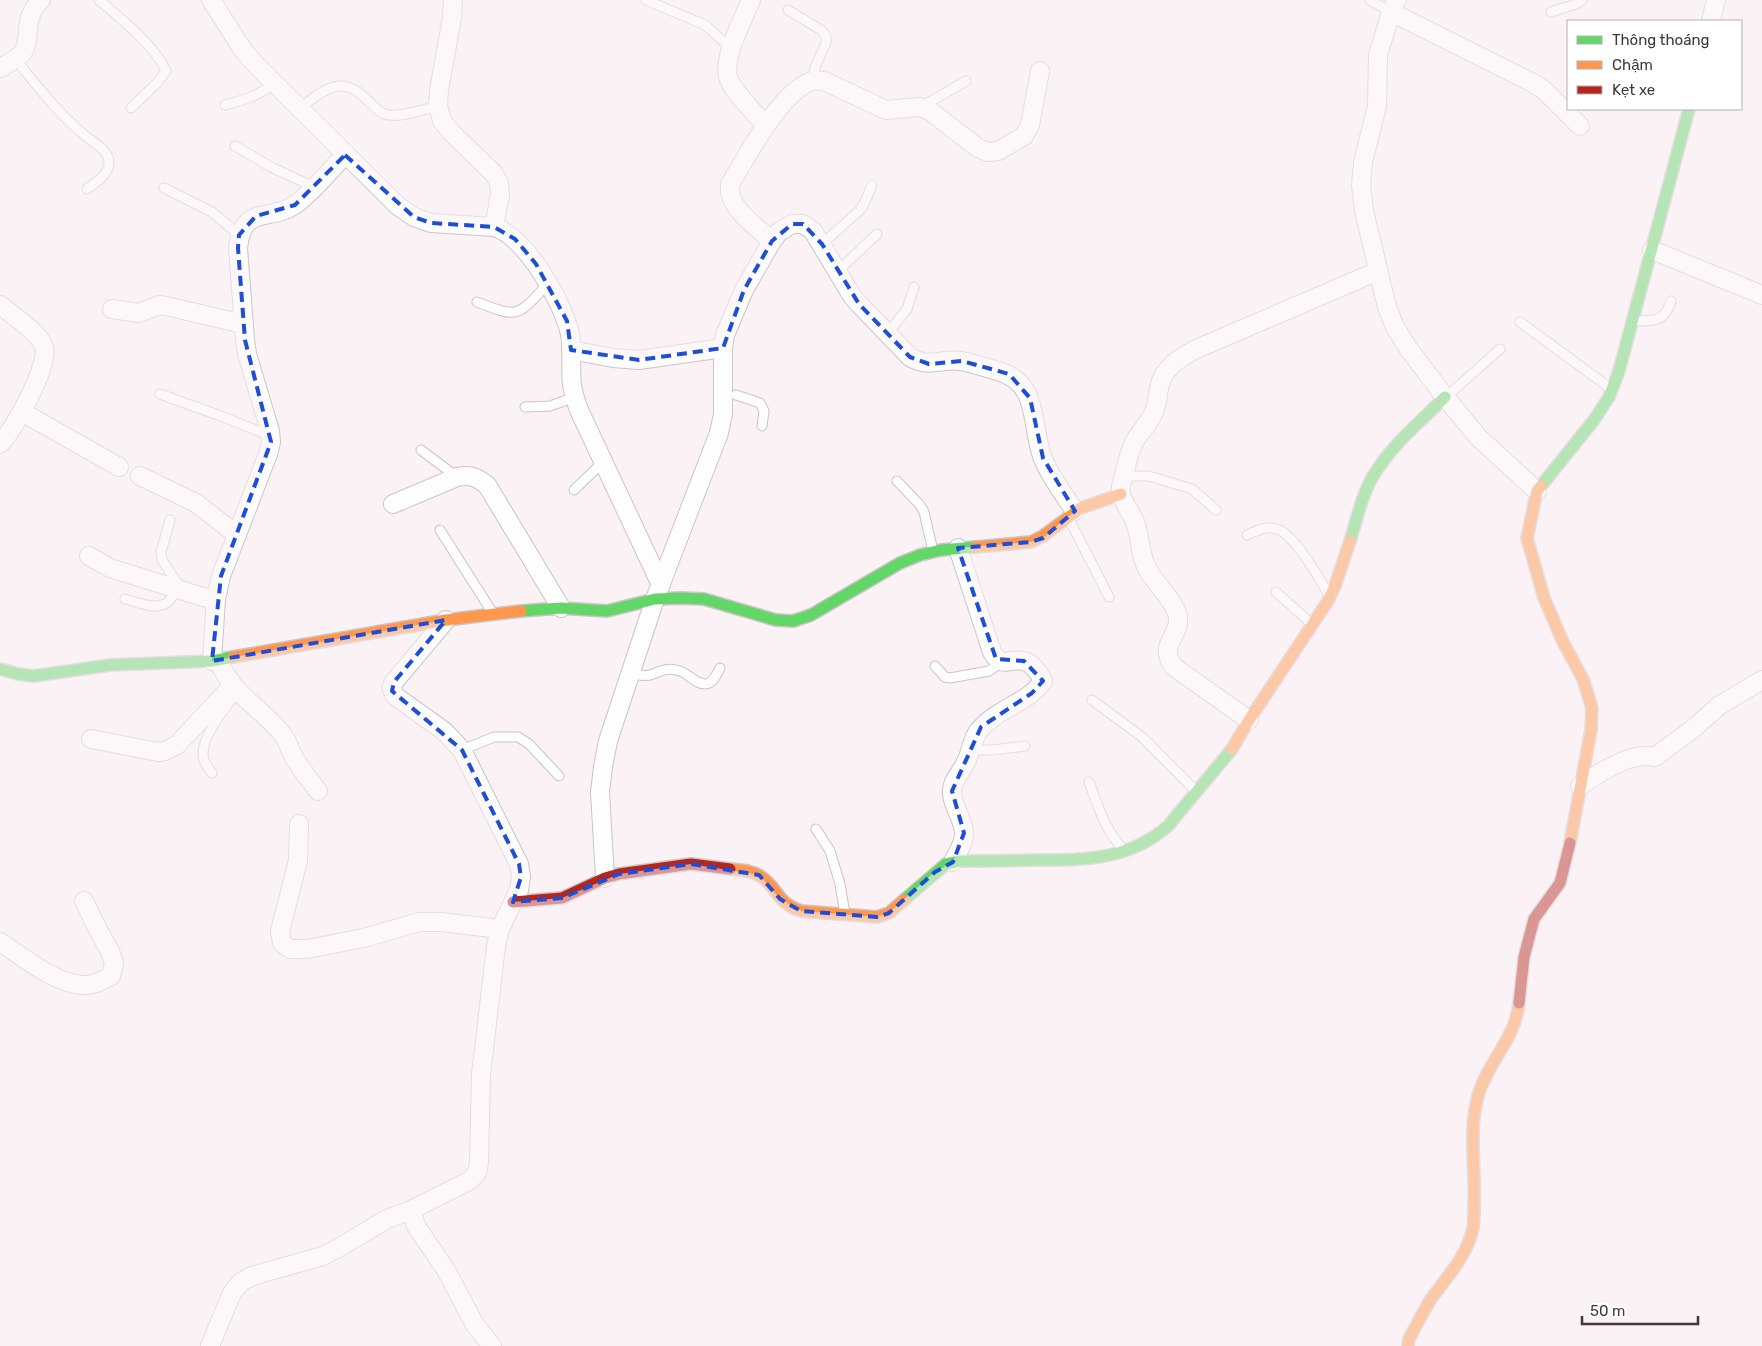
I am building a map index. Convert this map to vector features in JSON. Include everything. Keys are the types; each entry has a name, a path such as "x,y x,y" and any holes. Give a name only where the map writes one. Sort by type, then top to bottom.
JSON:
{"street":[{"path":"0,68 23,52 28,20 34,7 40,0"},
{"path":"211,0 243,50 299,109 398,206 414,217 431,223 502,229 515,239 536,264 567,321 570,337 572,384 575,397 658,592"},
{"path":"453,0 452,18 439,90 438,106 442,121 494,174 499,183 500,195 494,227"},
{"path":"751,0 731,48 728,77 732,86 766,126"},
{"path":"1711,20 1716,0"},
{"path":"1537,491 1479,438 1445,397 1408,348 1395,327 1387,307 1364,211 1361,186 1363,162 1377,106 1378,55 1394,6 1544,90 1580,126"},
{"path":"772,240 732,202 729,193 730,184 779,108 805,85 814,80 824,81 886,110 920,107 930,111 978,148 988,152 998,151 1024,136 1030,125 1040,71"},
{"path":"1408,1346 1430,1301 1462,1257 1473,1228 1475,1182 1472,1128 1478,1095 1518,1014 1524,957 1534,919 1560,883 1566,862 1590,730 1592,708 1583,679 1563,642 1544,598 1527,538 1537,491 1594,420 1609,397 1619,371 1633,321 1689,110"},
{"path":"318,791 294,758 282,734 235,689 215,660 216,599 221,576 268,454 270,436 247,354 243,324 238,248 239,234 246,224 256,216 284,210 295,205 345,155"},
{"path":"605,878 600,792 608,741 658,592 720,433 730,394 723,348 725,335 744,290 772,240 779,232 792,224 803,224 813,231 852,296 910,357 918,362 929,364 954,360 962,361 1009,374 1022,384 1030,398 1042,458 1072,514"},
{"path":"1652,250 1762,295"},
{"path":"1249,720 1174,667 1168,658 1167,649 1177,628 1178,617 1174,606 1149,572 1143,560 1136,525 1121,494 1130,452 1135,440 1152,416 1157,405 1160,382 1167,369 1180,358 1194,350 1378,271"},
{"path":"0,305 36,335 44,346 45,353 41,368 22,412 12,430 0,444"},
{"path":"112,309 139,313 159,305 243,324"},
{"path":"571,350 613,358 639,360 723,348"},
{"path":"513,902 562,898 605,878 619,874 691,864 749,871 759,875 768,882 780,899 789,907 801,911 877,918 889,913 935,872 953,862 1082,860 1100,858 1143,846 1156,838 1225,760 1330,596 1366,492 1375,473 1390,453 1445,397"},
{"path":"22,412 119,467"},
{"path":"393,504 457,477 468,475 476,477 487,485 561,608"},
{"path":"140,476 196,503 237,535"},
{"path":"0,669 34,676 110,665 215,660 446,620 493,614 544,608 607,611 658,592 682,598 704,599 776,620 793,621 811,615 900,562 933,552 958,548 1031,542 1043,538 1086,505 1121,494"},
{"path":"953,862 964,833 952,790 954,782 967,760 975,737 981,727 989,720 1032,693 1043,681 1035,669 1024,661 1002,662 996,659 992,652 958,548"},
{"path":"89,556 110,568 203,597 216,599"},
{"path":"210,1346 232,1293 241,1282 252,1276 323,1256 340,1248 387,1219 411,1210 469,1180 477,1173 479,1164 480,1075 496,946 500,929 519,890 521,877 519,864 462,750 444,731 395,696 392,691 394,682 446,620"},
{"path":"1580,786 1618,764 1642,756 1655,757 1675,743 1720,705 1762,680"},
{"path":"91,739 158,752 165,751 177,745 235,689"},
{"path":"299,824 298,861 280,931 282,942 290,949 307,949 364,938 419,922 441,922 500,929"},
{"path":"0,942 57,978 82,985 98,983 111,976 114,963 110,951 84,901"},
{"path":"411,1210 416,1226 446,1270 475,1325 492,1346"}],"lane":[{"path":"99,0 119,16 162,60 166,71 157,83 131,108"},
{"path":"646,0 682,17 705,25 731,48"},
{"path":"1370,0 1394,6"},
{"path":"1551,12 1576,4 1582,0"},
{"path":"788,10 822,30 826,36 826,42 815,67 814,80"},
{"path":"15,59 59,112 102,148 108,157 109,165 104,175 87,189"},
{"path":"920,107 966,81"},
{"path":"225,105 253,97 274,83"},
{"path":"299,109 327,89 338,85 354,90 385,114 413,112 438,106"},
{"path":"236,146 271,167 314,187"},
{"path":"822,244 860,210 872,185"},
{"path":"164,188 212,212 239,234"},
{"path":"838,271 877,234"},
{"path":"477,302 512,313 526,306 548,284"},
{"path":"888,333 906,309 914,288"},
{"path":"1633,321 1654,321 1662,318 1669,308 1670,301"},
{"path":"1520,322 1612,389"},
{"path":"1445,397 1500,349"},
{"path":"160,394 270,436"},
{"path":"730,394 760,403 764,411 762,426"},
{"path":"526,407 550,406 575,397"},
{"path":"421,450 457,477"},
{"path":"574,490 604,462"},
{"path":"1124,476 1149,476 1192,489 1216,510"},
{"path":"897,481 920,505 924,512 933,552"},
{"path":"1072,514 1109,597"},
{"path":"125,599 152,606 161,605 168,602 180,589 162,560 161,552 170,520"},
{"path":"1247,535 1264,528 1277,528 1298,548 1330,596"},
{"path":"440,530 493,614"},
{"path":"1276,592 1313,624"},
{"path":"935,666 942,675 950,678 988,671 1002,662"},
{"path":"630,673 648,676 668,669 682,672 704,684 715,678 720,668"},
{"path":"212,773 203,759 205,745 213,725 235,689"},
{"path":"1092,700 1142,737 1197,792"},
{"path":"462,750 494,737 518,736 529,744 559,776"},
{"path":"970,750 993,750 1025,746"},
{"path":"1089,782 1105,825 1114,840 1124,851"},
{"path":"816,829 830,851 840,884 845,915"}],"highlighted area":[{"path":"345,155 414,217 431,223 494,227 515,239 536,264 567,321 571,350 639,360 723,348 744,290 772,241 792,224 803,224 822,244 859,304 910,357 929,364 962,361 1009,374 1030,398 1043,458 1075,511 1043,538 1031,542 958,548 996,659 1024,661 1043,681 1032,693 981,727 952,791 964,833 953,862 935,872 889,913 877,917 801,911 780,899 759,875 691,864 619,874 562,898 513,902 521,877 519,864 462,750 392,691 394,682 446,620 212,661 221,576 271,442 245,340 238,248 239,235 256,216 295,205"}],"traffic: fast":[{"path":"1541,486 1594,420 1609,397 1619,371 1689,110"},
{"path":"1350,541 1363,498 1370,481 1382,462 1445,397"},
{"path":"521,611 561,608 607,611 655,599 682,598 704,599 776,620 793,621 811,615 900,563 920,555 941,550 976,547"},
{"path":"0,669 34,676 110,665 212,661 233,657"},
{"path":"904,900 946,864 960,861 1090,858 1106,856 1138,846 1168,826 1232,749"}],"traffic: slow":[{"path":"1541,486 1537,491 1527,538 1544,598 1563,642 1583,679 1592,708 1591,730 1570,843"},
{"path":"976,547 1031,542 1043,536 1081,508 1121,494"},
{"path":"1232,749 1249,720 1328,601 1350,541"},
{"path":"233,657 446,620 521,611"},
{"path":"730,869 757,874 771,885 786,903 801,911 877,917 889,913 904,900"},
{"path":"1408,1346 1409,1339 1428,1304 1456,1266 1470,1238 1474,1216 1473,1123 1475,1109 1482,1084 1513,1028 1519,1003"}],"traffic: jam":[{"path":"1519,1003 1524,957 1534,919 1560,883 1570,843"},
{"path":"513,902 562,898 605,878 619,874 691,864 730,869"}]}
